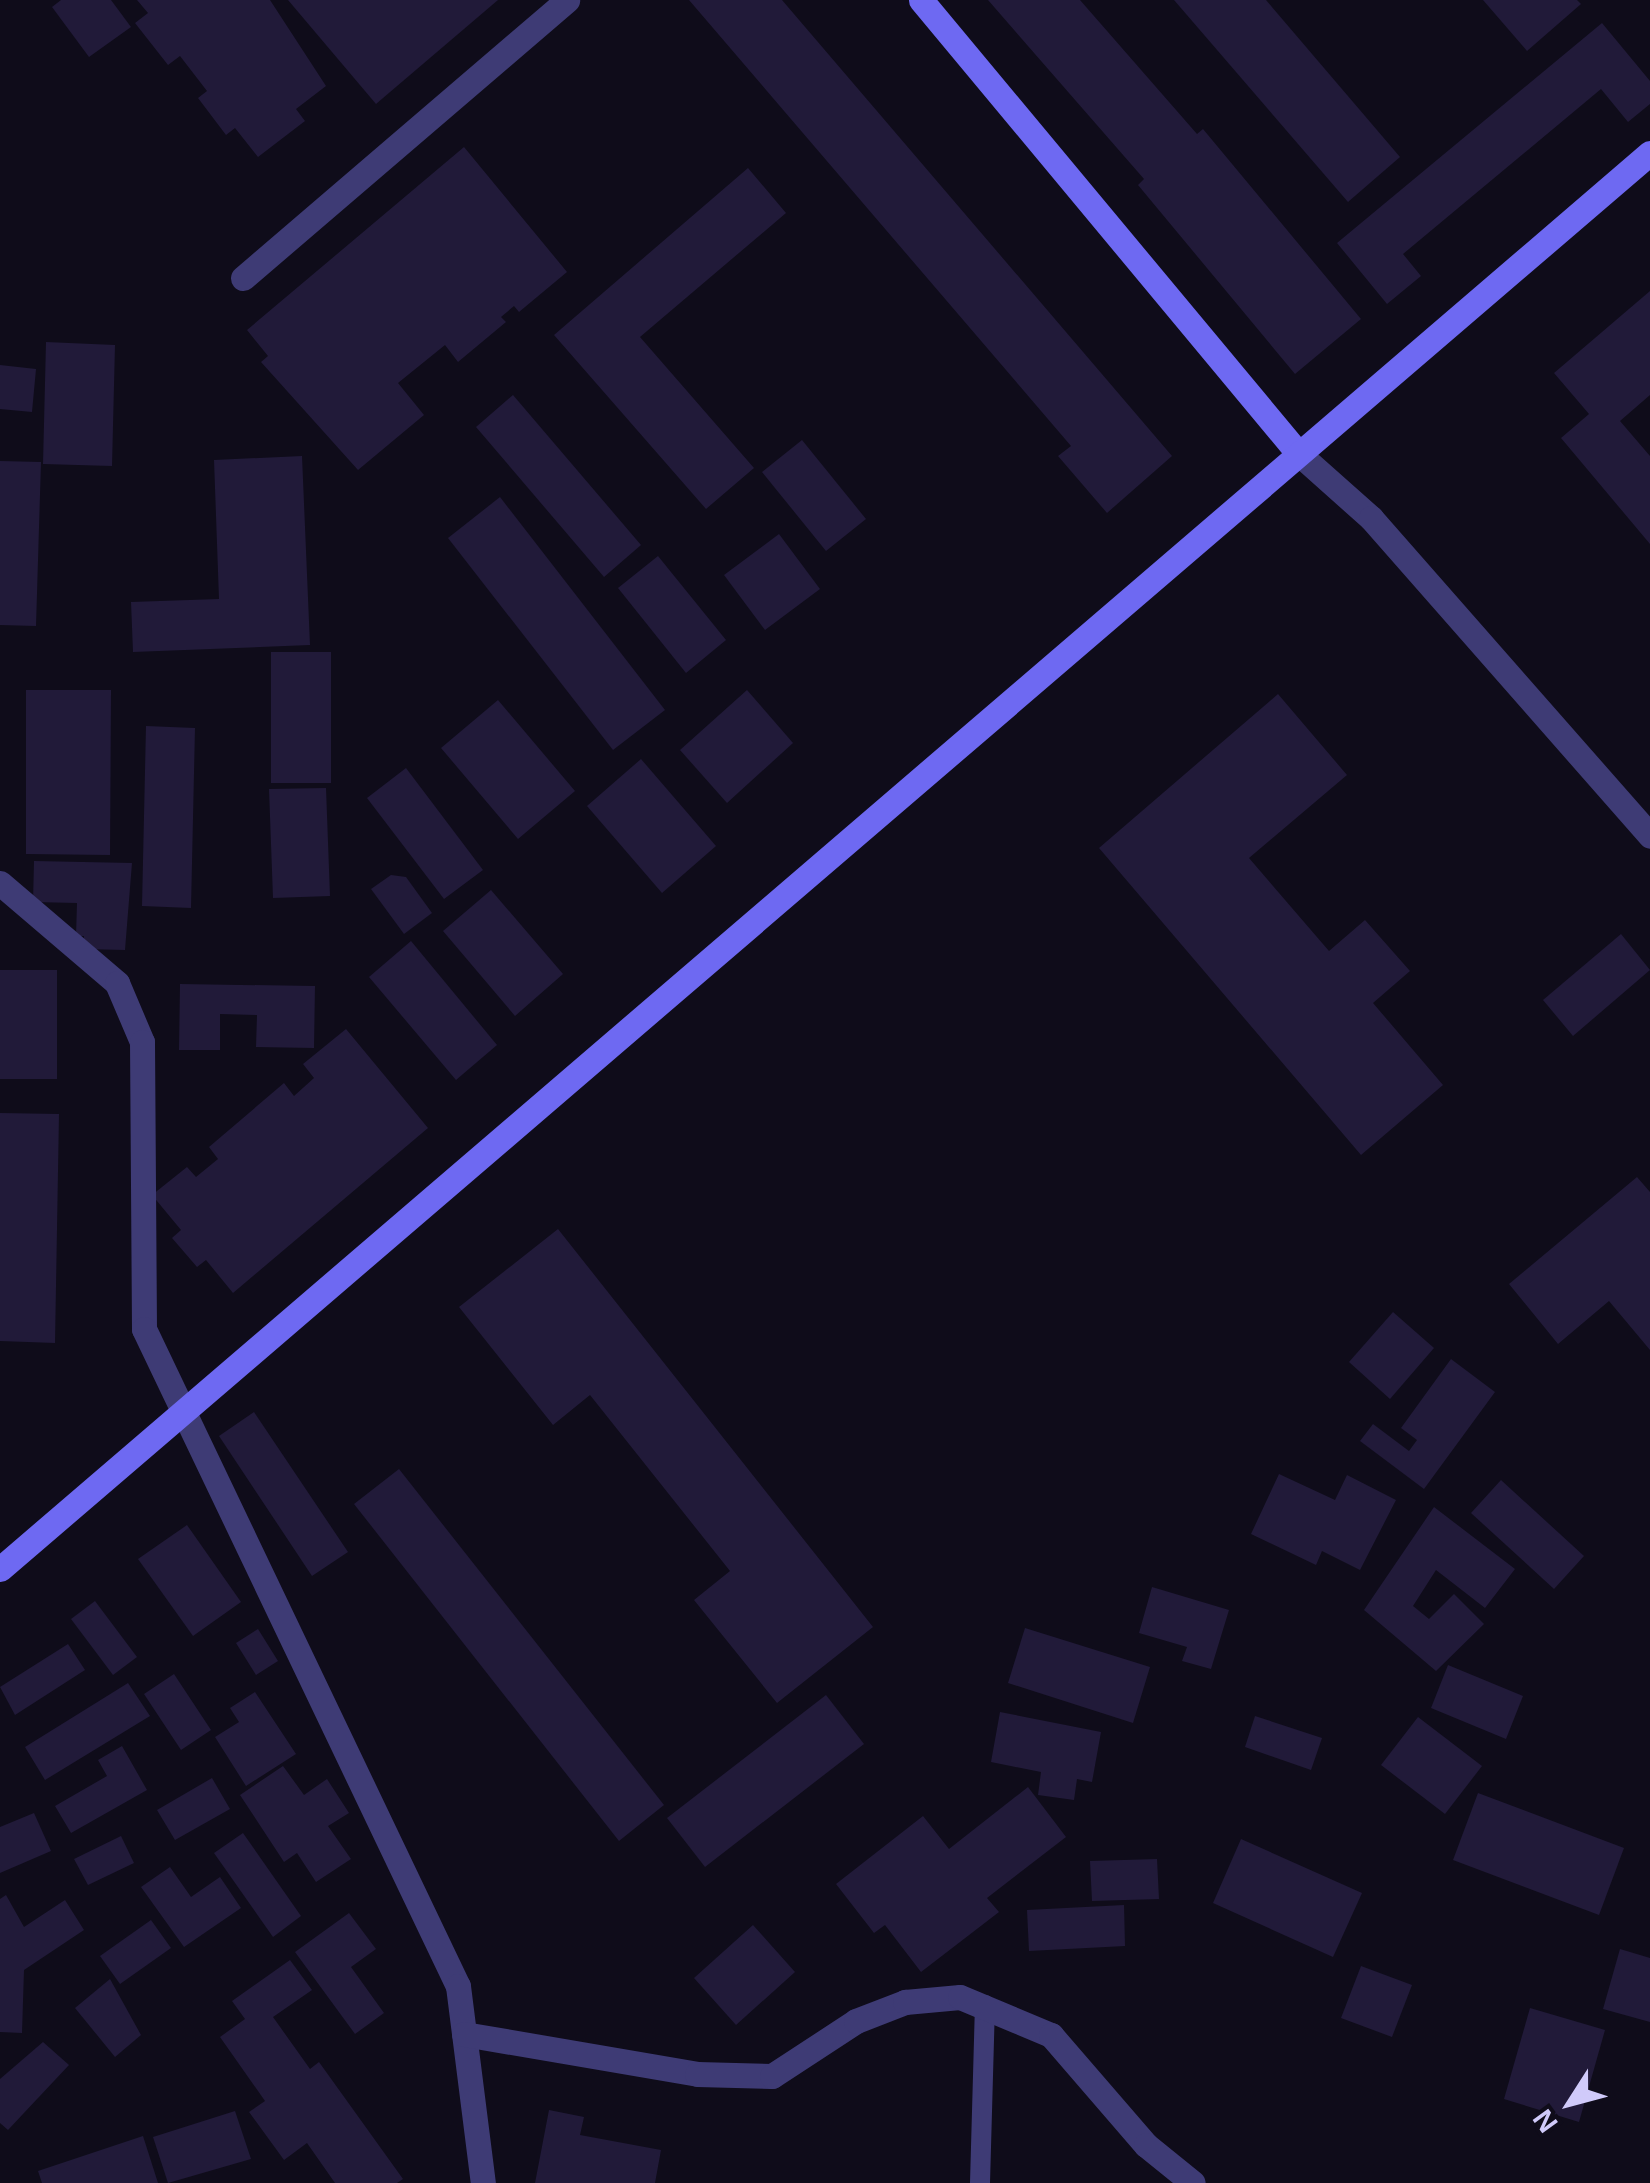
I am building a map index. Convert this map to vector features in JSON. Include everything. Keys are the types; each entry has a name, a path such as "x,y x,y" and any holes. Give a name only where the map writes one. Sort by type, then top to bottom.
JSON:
{"main road":[{"path":"921,0 1298,453"},
{"path":"0,1569 1650,153"}],"street":[{"path":"243,278 567,0"},
{"path":"1298,453 1371,518 1650,836"},
{"path":"0,883 117,982 142,1042 144,1329 179,1414 458,1986 483,2183"},
{"path":"464,2034 697,2074 772,2076 856,2021 904,2002 960,1997 1051,2035 1146,2145 1194,2183"}],"lane":[{"path":"980,2183 986,2005"}],"building":[{"path":"61,0 111,0 131,27 89,57 52,7"},
{"path":"137,0 270,0 326,86 296,109 305,121 258,157 235,128 226,135 198,98 207,91 180,56 168,65 135,23 148,13"},
{"path":"288,0 498,0 376,104"},
{"path":"689,0 782,0 1172,456 1107,513 1058,456 1071,446"},
{"path":"988,0 1080,0 1197,134 1203,129 1361,319 1295,374 1138,185 1144,179"},
{"path":"1174,0 1266,0 1400,157 1348,202"},
{"path":"1483,0 1577,0 1581,4 1527,51"},
{"path":"1602,23 1650,81 1650,104 1628,122 1601,89 1403,254 1421,276 1387,304 1337,243"},
{"path":"464,147 567,272 519,312 514,306 501,317 506,322 458,362 445,345 398,383 424,415 358,470 261,362 268,356 247,330"},
{"path":"748,168 786,213 640,337 754,468 706,509 554,335"},
{"path":"1650,291 1650,395 1620,421 1650,456 1650,544 1561,438 1589,414 1554,373"},
{"path":"46,342 115,345 112,466 43,464"},
{"path":"0,365 36,369 32,412 0,409"},
{"path":"513,395 641,545 604,577 476,427"},
{"path":"802,440 866,519 826,551 762,472"},
{"path":"302,456 310,645 133,652 131,602 219,599 214,460"},
{"path":"0,461 41,462 36,626 0,625"},
{"path":"500,497 665,710 613,750 448,538"},
{"path":"779,534 820,589 765,630 724,575"},
{"path":"658,556 726,640 686,673 618,588"},
{"path":"271,652 331,652 331,783 271,783"},
{"path":"26,690 111,690 110,855 26,854"},
{"path":"747,690 793,743 727,803 680,750"},
{"path":"1278,694 1347,775 1249,858 1329,951 1365,920 1410,971 1373,1003 1443,1085 1361,1155 1099,848"},
{"path":"498,700 575,791 518,839 441,748"},
{"path":"146,726 195,728 191,908 142,906"},
{"path":"641,759 716,846 662,893 587,806"},
{"path":"406,768 483,870 444,899 367,798"},
{"path":"326,788 330,896 273,898 269,789"},
{"path":"34,861 132,863 125,950 84,949 84,936 76,936 77,903 33,902"},
{"path":"391,875 406,877 432,913 404,934 371,889"},
{"path":"491,890 563,974 515,1016 443,931"},
{"path":"1621,934 1650,970 1573,1036 1543,1000"},
{"path":"411,941 497,1045 456,1080 369,977"},
{"path":"0,970 57,970 57,1079 0,1079"},
{"path":"180,984 315,986 314,1048 256,1047 257,1015 220,1014 220,1050 179,1050"},
{"path":"346,1029 428,1128 233,1293 206,1260 197,1267 172,1238 181,1230 152,1195 187,1167 196,1177 218,1159 209,1147 284,1083 294,1096 314,1078 303,1064"},
{"path":"0,1113 59,1114 55,1343 0,1341"},
{"path":"1637,1177 1650,1192 1650,1350 1609,1301 1558,1344 1509,1284"},
{"path":"558,1229 873,1627 777,1703 694,1600 730,1571 590,1395 553,1425 459,1307"},
{"path":"1393,1312 1434,1348 1390,1399 1349,1362"},
{"path":"1451,1359 1495,1392 1424,1489 1360,1441 1373,1424 1409,1451 1417,1440 1401,1428"},
{"path":"254,1412 348,1552 312,1576 219,1436"},
{"path":"399,1469 664,1805 619,1841 354,1504"},
{"path":"1279,1474 1335,1500 1347,1475 1396,1500 1360,1570 1322,1551 1316,1565 1251,1534"},
{"path":"1501,1480 1584,1556 1554,1589 1471,1513"},
{"path":"1434,1507 1515,1569 1485,1608 1436,1570 1413,1606 1429,1619 1454,1594 1484,1624 1436,1671 1364,1610"},
{"path":"187,1525 241,1602 193,1636 138,1559"},
{"path":"1152,1587 1229,1610 1211,1669 1182,1661 1187,1647 1139,1633"},
{"path":"95,1601 137,1657 113,1675 71,1619"},
{"path":"1025,1628 1150,1667 1133,1723 1008,1683"},
{"path":"258,1629 278,1661 256,1675 236,1643"},
{"path":"68,1644 85,1670 15,1715 0,1687"},
{"path":"1448,1665 1523,1696 1506,1739 1431,1708"},
{"path":"174,1674 211,1730 181,1750 144,1694"},
{"path":"128,1683 150,1716 45,1780 25,1747"},
{"path":"255,1692 296,1754 246,1786 215,1737 239,1722 230,1708"},
{"path":"826,1695 864,1744 705,1867 667,1818"},
{"path":"1000,1712 1101,1732 1092,1782 1077,1779 1074,1800 1038,1795 1041,1772 991,1762"},
{"path":"1255,1716 1322,1738 1311,1770 1245,1747"},
{"path":"1418,1717 1482,1766 1445,1814 1381,1765"},
{"path":"122,1746 147,1790 71,1833 55,1806 107,1776 98,1760"},
{"path":"283,1766 304,1795 327,1779 349,1813 328,1826 351,1859 316,1882 297,1853 284,1862 240,1795"},
{"path":"212,1778 230,1809 175,1840 157,1810"},
{"path":"1028,1787 1066,1837 987,1898 999,1912 921,1972 885,1925 874,1933 836,1884 923,1816 949,1849"},
{"path":"1478,1793 1624,1848 1599,1915 1453,1860"},
{"path":"34,1813 51,1851 0,1873 0,1827"},
{"path":"243,1833 301,1916 273,1937 214,1853"},
{"path":"121,1836 134,1863 88,1885 74,1859"},
{"path":"1241,1839 1362,1893 1333,1957 1213,1903"},
{"path":"1157,1859 1159,1899 1092,1901 1090,1861"},
{"path":"170,1867 191,1897 220,1877 241,1908 184,1947 141,1887"},
{"path":"6,1895 24,1927 65,1900 84,1930 24,1970 22,2033 0,2032 0,1899"},
{"path":"1124,1905 1125,1946 1029,1951 1027,1910"},
{"path":"349,1913 376,1949 351,1967 384,2013 355,2034 295,1952"},
{"path":"151,1920 171,1948 120,1984 100,1956"},
{"path":"753,1925 795,1972 736,2025 694,1978"},
{"path":"1620,1949 1650,1958 1650,2022 1603,2009"},
{"path":"290,1960 312,1990 273,2017 310,2069 319,2062 403,2179 397,2183 335,2183 307,2143 284,2160 249,2112 265,2101 220,2037 245,2019 232,2001"},
{"path":"1361,1966 1412,1985 1392,2037 1341,2018"},
{"path":"110,1979 141,2035 115,2057 75,2008"},
{"path":"1530,2008 1605,2030 1579,2122 1504,2099"},
{"path":"43,2042 69,2065 8,2130 0,2123 0,2079"},
{"path":"549,2110 584,2117 580,2135 661,2150 655,2183 535,2183"},
{"path":"235,2111 251,2159 168,2183 153,2137"},
{"path":"143,2136 158,2183 42,2183 38,2171"}]}
